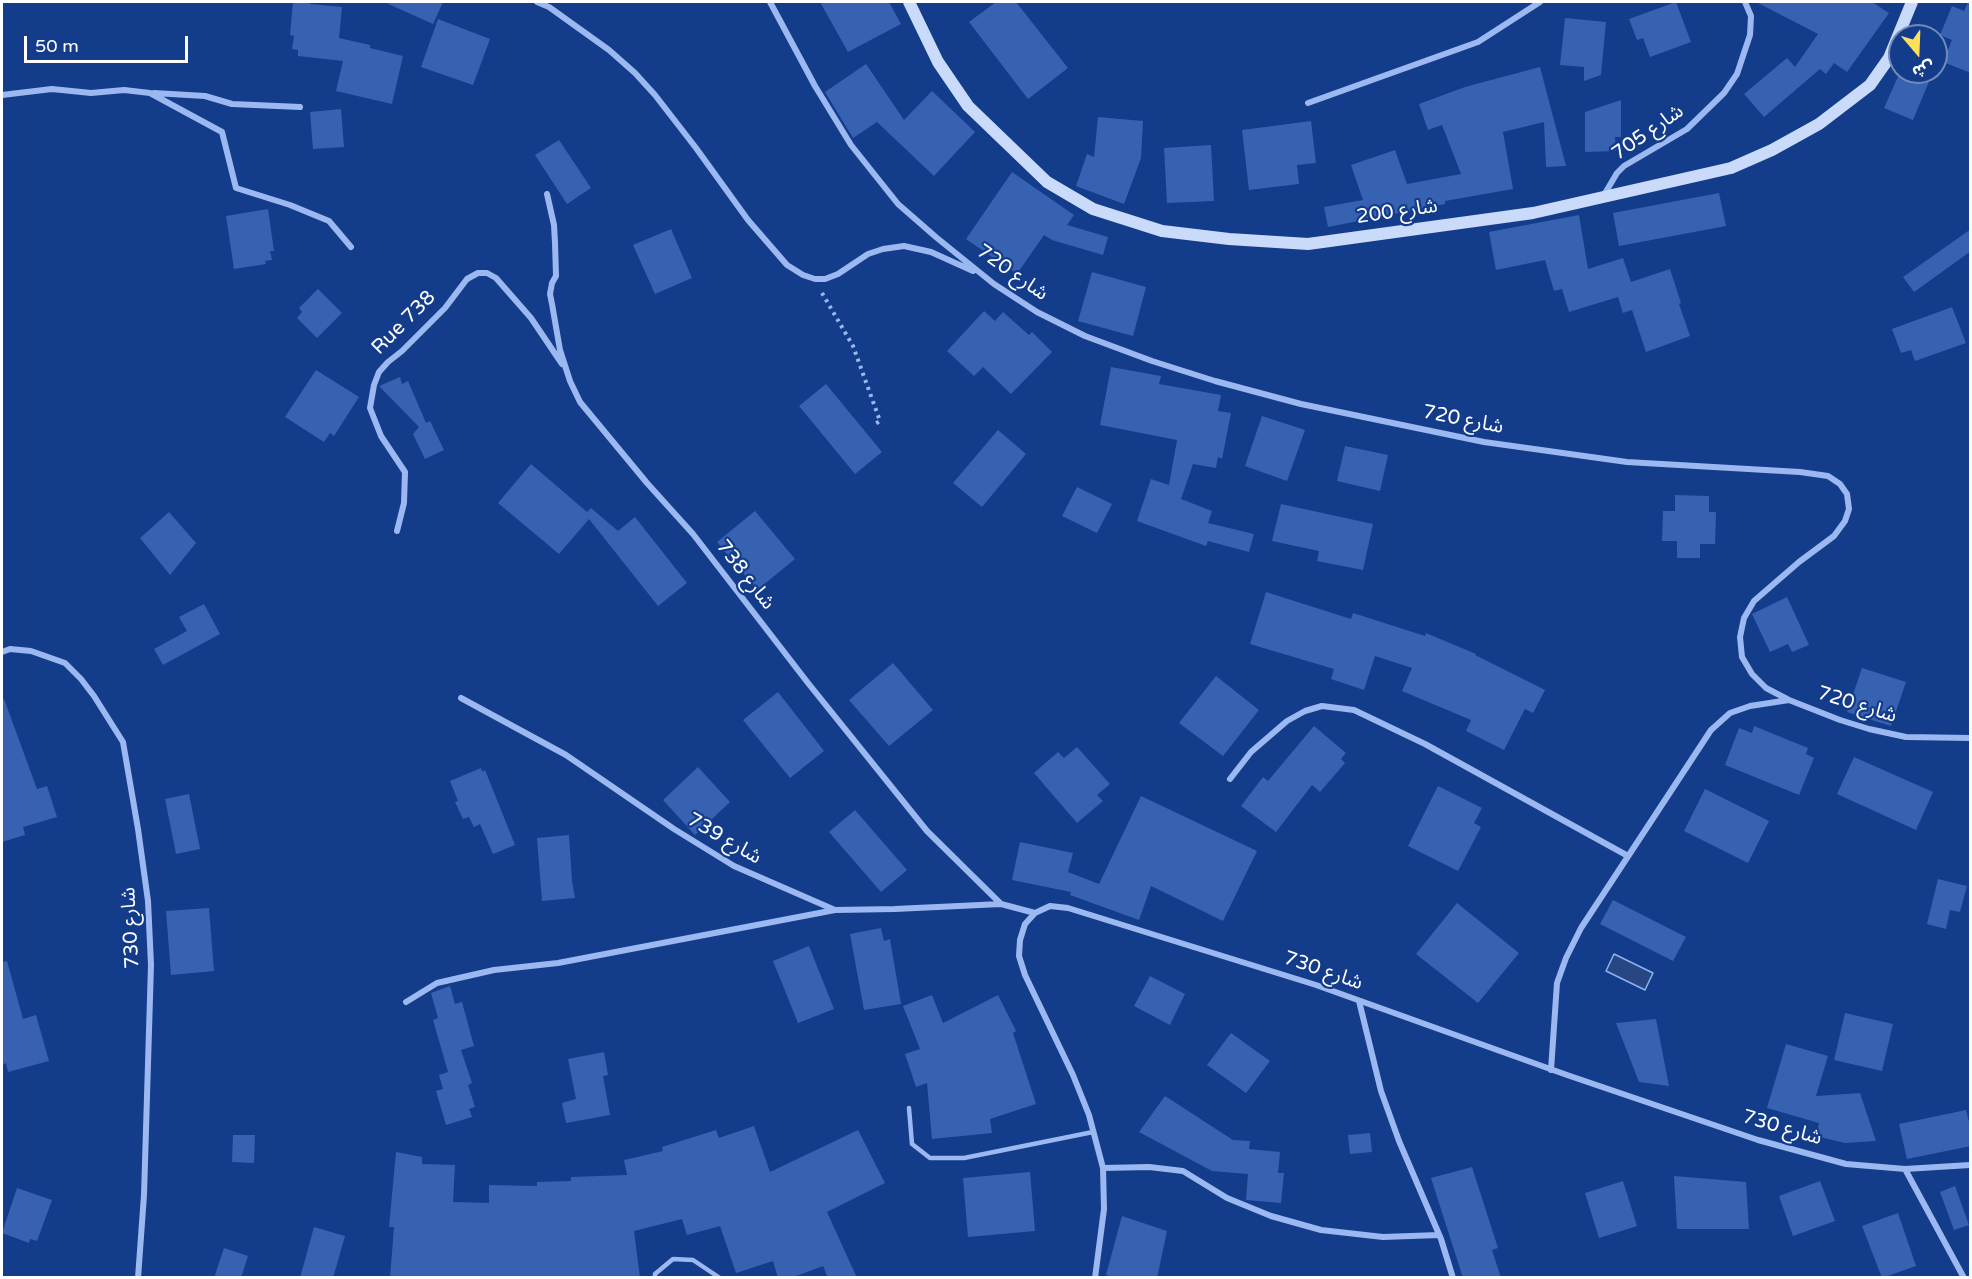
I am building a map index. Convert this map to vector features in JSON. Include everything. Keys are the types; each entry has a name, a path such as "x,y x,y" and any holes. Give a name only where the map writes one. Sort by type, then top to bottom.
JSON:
{"main road":[{"name":"شارع 200","path":"909,2 938,62 968,106 1047,182 1093,209 1162,231 1229,239 1308,244 1533,213 1731,168 1772,150 1819,124 1870,85 1889,58 1912,2"}],"street":[{"path":"537,2 609,50 635,73 696,148 748,220 787,265 803,275 814,279 825,279 838,274 868,254 904,246 931,252 968,268 994,284"},
{"name":"شارع 720","path":"770,2 815,86 851,145 898,204 994,284 1036,312 1085,336 1215,381 1301,404 1484,442 1627,462 1800,472 1828,476 1840,484 1847,494 1849,509 1845,521 1834,536 1799,562 1754,601 1744,618 1740,637 1742,657 1752,674 1766,688 1789,700 1850,723 1906,737 1971,738"},
{"path":"1308,103 1478,42 1540,2"},
{"name":"شارع 705","path":"1603,198 1617,173 1624,166 1687,129 1724,93 1737,74 1750,35 1752,16 1745,2"},
{"path":"2,95 52,89 91,93 124,90 205,96 232,104 300,107"},
{"path":"150,93 222,132 236,188 290,205 329,222 351,247"},
{"name":"شارع 738","path":"547,194 554,225 556,276 550,294 566,369 580,402 693,534 808,683 920,821 964,869 1001,904"},
{"name":"Rue 738","path":"397,531 404,503 405,472 381,436 370,408 374,385 379,372 445,308 467,279 478,273 487,273 496,278 531,318 566,369"},
{"name":"شارع 730","path":"2,652 31,651 65,663 94,696 123,742 148,901 151,964 144,1195 138,1278"},
{"name":"شارع 739","path":"461,698 566,755 734,867 835,910 1001,904"},
{"path":"1551,1070 1557,983 1581,928 1711,730 1730,713 1750,706 1789,700"},
{"path":"1230,779 1251,752 1287,721 1322,706 1354,710 1425,744 1628,856"},
{"path":"1001,904 1035,912 1025,924 1020,939 1019,956 1025,975 1073,1075 1094,1132 1103,1168 1104,1209 1095,1278"},
{"name":"شارع 730","path":"1035,912 1050,906 1068,908 1316,985 1551,1070 1758,1140 1846,1164 1905,1169 1971,1164"},
{"path":"406,1002 437,983 494,970 558,963 835,910"},
{"path":"1359,1001 1381,1091 1399,1141 1439,1235 1453,1278"},
{"path":"1103,1168 1149,1167 1183,1171 1227,1198 1270,1216 1321,1230 1383,1237 1439,1235"},
{"path":"1905,1169 1964,1278"}],"lane":[{"path":"909,1108 912,1144 930,1158 964,1158 1094,1132"},
{"path":"655,1278 656,1274 673,1259 693,1260 720,1278"}],"path":[{"path":"814,279 853,346 880,421 873,425"}],"water":[{"path":"1614,954 1653,973 1645,990 1606,971"}],"building":[{"path":"293,2 342,7 339,38 403,56 392,104 336,91 343,61 298,56 298,50 292,49 294,36 290,35"},
{"path":"384,2 443,2 433,24"},
{"path":"820,2 889,2 901,24 848,52"},
{"path":"996,2 1016,2 1068,68 1028,99 969,22"},
{"path":"1676,2 1691,42 1650,57 1643,38 1637,40 1629,19"},
{"path":"1756,2 1872,2 1889,13 1847,72 1834,63 1826,74 1820,69 1764,117 1744,94 1787,58 1795,67 1818,34"},
{"path":"1968,2 1971,2 1971,73 1948,64 1948,50 1952,40 1948,38 1948,24 1945,24 1952,6 1964,11"},
{"path":"1565,18 1606,22 1601,75 1584,81 1584,67 1560,65"},
{"path":"438,19 490,39 473,85 421,67"},
{"path":"866,64 904,120 932,91 975,132 934,176 877,122 853,138 825,92"},
{"path":"1540,67 1566,166 1546,167 1544,122 1503,132 1513,189 1445,201 1445,204 1328,227 1324,207 1363,200 1351,165 1395,150 1407,184 1461,174 1442,125 1428,130 1419,104 1465,87"},
{"path":"1895,84 1928,84 1913,120 1884,108"},
{"path":"1621,100 1621,137 1615,137 1616,151 1585,152 1585,112"},
{"path":"341,109 344,147 313,149 310,112"},
{"path":"1098,117 1143,121 1141,158 1124,204 1076,186 1087,154 1094,157"},
{"path":"1311,121 1316,163 1297,165 1299,184 1249,190 1242,130"},
{"path":"559,140 591,188 567,204 535,155"},
{"path":"1211,145 1214,201 1167,203 1164,148"},
{"path":"1012,172 1074,215 1067,225 1108,237 1103,255 1052,240 1044,235 1017,274 966,239"},
{"path":"1719,193 1726,226 1619,246 1613,213"},
{"path":"268,209 274,251 270,251 272,260 265,261 266,264 234,269 226,216"},
{"path":"1579,215 1588,269 1623,258 1631,282 1670,269 1690,336 1646,352 1632,310 1623,313 1618,297 1569,312 1562,289 1554,291 1545,260 1496,270 1489,232"},
{"path":"671,229 692,278 655,294 633,245"},
{"path":"1971,229 1971,251 1914,292 1903,277"},
{"path":"1092,272 1146,287 1133,336 1078,321"},
{"path":"318,289 342,313 317,338 297,318 302,312 299,308"},
{"path":"1952,307 1966,343 1915,361 1911,350 1901,353 1892,329"},
{"path":"984,311 995,321 1003,312 1029,335 1032,332 1052,352 1011,394 983,367 974,376 947,351"},
{"path":"1111,367 1161,376 1159,384 1221,395 1218,411 1231,413 1222,459 1218,457 1216,468 1193,464 1181,499 1212,511 1208,523 1254,534 1249,552 1208,541 1206,546 1137,521 1151,479 1169,485 1177,440 1100,425"},
{"path":"316,370 359,397 334,436 330,433 324,442 285,417"},
{"path":"400,377 402,384 408,381 426,423 430,421 444,450 425,459 413,434 419,427 379,386"},
{"path":"826,384 882,452 855,474 799,406"},
{"path":"1262,416 1305,430 1287,481 1245,466"},
{"path":"998,430 1026,454 982,507 953,483"},
{"path":"1345,446 1388,455 1380,491 1337,481"},
{"path":"531,464 587,512 591,508 618,531 635,517 687,583 658,606 589,519 559,554 498,503"},
{"path":"1077,487 1112,504 1097,533 1062,516"},
{"path":"1675,495 1709,496 1709,512 1716,512 1715,544 1700,544 1700,558 1677,558 1677,541 1662,541 1663,511 1675,511"},
{"path":"1281,504 1373,524 1363,570 1317,561 1319,551 1272,541"},
{"path":"755,511 795,559 757,590 717,542"},
{"path":"169,512 196,543 170,575 140,538"},
{"path":"1266,592 1351,619 1353,613 1425,636 1426,633 1476,654 1545,690 1533,713 1525,709 1504,750 1466,731 1471,720 1402,691 1412,668 1375,656 1364,690 1331,679 1334,669 1250,644"},
{"path":"1787,597 1809,645 1792,652 1788,644 1770,652 1752,614"},
{"path":"204,604 220,634 163,665 154,649 187,631 179,617"},
{"path":"893,663 933,710 889,746 849,700"},
{"path":"1862,668 1906,682 1891,726 1847,712"},
{"path":"1216,676 1259,710 1223,756 1179,723"},
{"path":"778,692 824,751 790,778 743,720"},
{"path":"2,699 4,699 37,789 47,786 57,817 23,827 25,835 2,842"},
{"path":"1314,726 1346,753 1341,759 1345,763 1320,792 1312,785 1276,832 1241,806 1263,777 1268,781"},
{"path":"1754,726 1808,748 1806,754 1814,758 1799,795 1725,765 1739,728 1752,733"},
{"path":"1077,747 1110,784 1097,795 1103,801 1077,823 1034,773 1058,752 1064,758"},
{"path":"1854,757 1933,792 1916,830 1837,794"},
{"path":"698,767 730,802 695,835 663,800"},
{"path":"481,768 482,772 485,770 515,845 493,854 480,824 474,827 469,817 463,819 455,802 458,801 450,781"},
{"path":"1438,786 1482,808 1474,823 1481,827 1458,871 1408,846"},
{"path":"1705,789 1769,821 1748,863 1684,831"},
{"path":"189,794 200,849 176,854 165,799"},
{"path":"1141,796 1257,851 1223,921 1151,886 1139,920 1070,895 1071,892 1012,880 1020,842 1073,853 1068,872 1099,884"},
{"path":"855,810 907,870 881,892 829,832"},
{"path":"569,835 575,898 542,901 537,838"},
{"path":"1938,879 1967,886 1960,912 1950,910 1946,929 1927,924"},
{"path":"1613,900 1686,937 1673,961 1600,924"},
{"path":"1457,903 1519,953 1478,1003 1416,954"},
{"path":"209,908 214,971 171,975 166,911"},
{"path":"881,928 884,941 890,939 901,1004 864,1010 850,934"},
{"path":"809,946 834,1009 798,1023 773,961"},
{"path":"7,961 23,1019 36,1015 49,1061 8,1072 6,1063 2,1065 2,962"},
{"path":"1150,976 1185,994 1170,1025 1134,1006"},
{"path":"450,986 455,1004 462,1002 474,1046 461,1050 472,1083 468,1085 475,1107 469,1109 472,1117 446,1125 436,1091 443,1089 439,1075 448,1072 433,1020 438,1018 431,993"},
{"path":"932,995 943,1023 998,995 1016,1031 1013,1033 1036,1104 990,1119 992,1133 932,1139 927,1083 916,1087 905,1054 920,1049 903,1006"},
{"path":"1845,1013 1893,1024 1882,1071 1834,1060"},
{"path":"1656,1019 1669,1086 1639,1082 1616,1023"},
{"path":"1231,1033 1270,1061 1246,1093 1207,1065"},
{"path":"1786,1044 1828,1056 1816,1096 1860,1093 1876,1141 1845,1143 1816,1136 1819,1123 1767,1108"},
{"path":"604,1052 608,1075 603,1076 610,1115 566,1123 562,1103 576,1099 568,1059"},
{"path":"1165,1096 1233,1140 1250,1141 1249,1149 1280,1152 1278,1173 1284,1173 1281,1203 1246,1200 1248,1174 1212,1171 1139,1132"},
{"path":"1966,1110 1971,1130 1971,1146 1907,1159 1899,1124"},
{"path":"754,1126 770,1172 858,1130 885,1183 827,1212 857,1278 828,1278 823,1266 791,1278 778,1278 773,1261 736,1273 720,1226 687,1235 682,1219 634,1231 640,1278 390,1278 394,1227 389,1227 396,1152 422,1157 422,1164 455,1165 453,1202 489,1203 489,1185 537,1186 537,1182 571,1181 571,1177 627,1175 624,1160 663,1151 662,1147 716,1130 719,1138"},
{"path":"1370,1133 1372,1152 1350,1154 1348,1135"},
{"path":"233,1135 255,1135 254,1163 232,1162"},
{"path":"1472,1167 1498,1248 1492,1250 1501,1278 1463,1278 1431,1178"},
{"path":"1030,1172 1035,1231 968,1237 963,1178"},
{"path":"1674,1176 1746,1182 1749,1229 1677,1229"},
{"path":"1623,1181 1637,1226 1599,1238 1585,1193"},
{"path":"1820,1181 1835,1221 1793,1236 1779,1196"},
{"path":"1955,1186 1969,1225 1954,1230 1940,1192"},
{"path":"17,1188 52,1200 37,1241 30,1239 29,1243 2,1233"},
{"path":"1898,1213 1916,1266 1882,1278 1862,1226"},
{"path":"1122,1216 1167,1231 1157,1278 1116,1278 1106,1275"},
{"path":"314,1227 345,1236 333,1278 300,1278"},
{"path":"224,1248 248,1256 241,1278 214,1278"}]}
